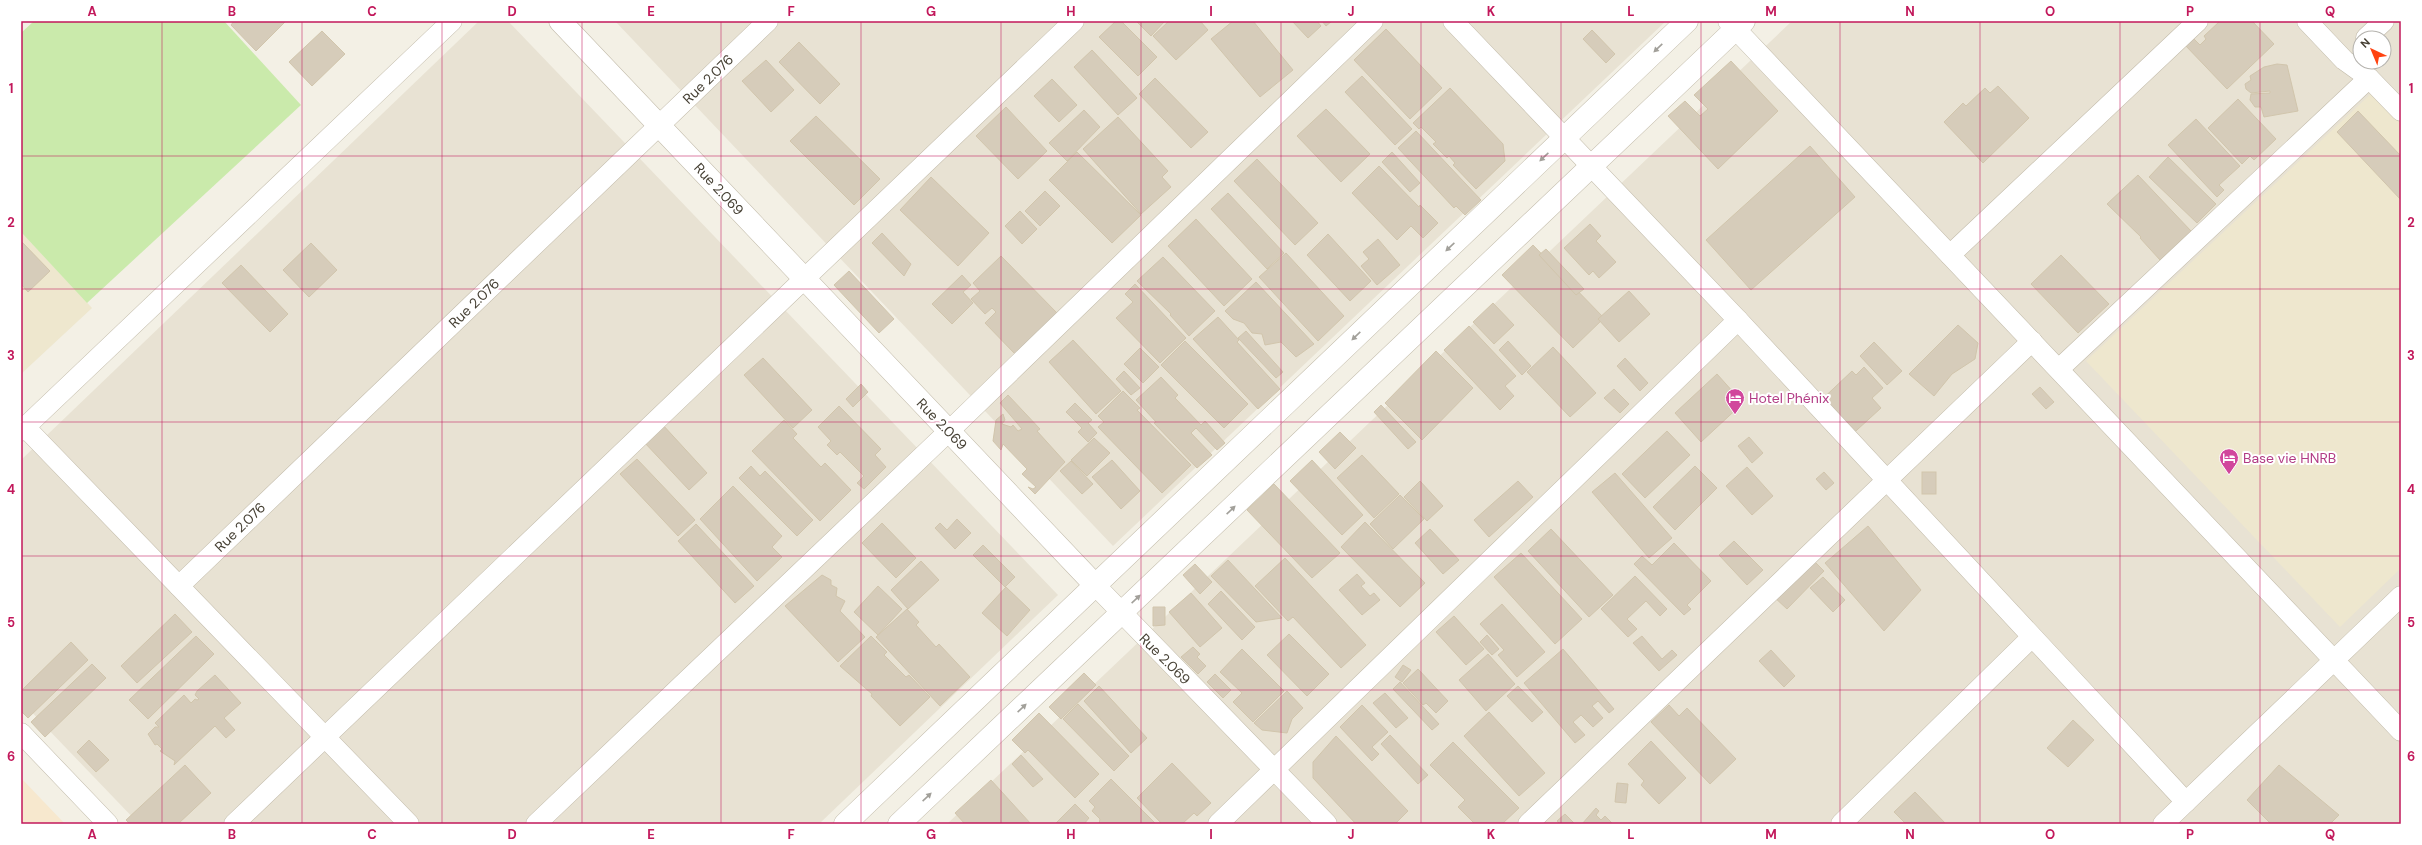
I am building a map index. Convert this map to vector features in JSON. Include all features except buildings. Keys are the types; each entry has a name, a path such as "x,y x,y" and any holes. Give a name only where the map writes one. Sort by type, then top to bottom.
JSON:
{"street":[{"path":"409,824 179,586 23,429 452,21"},
{"name":"Rue 2.069","path":"560,21 1121,614 1327,824"},
{"name":"Rue 2.076","path":"179,586 768,21"},
{"path":"234,824 1074,21"},
{"path":"536,824 949,431 1373,21"},
{"path":"1453,21 1593,166 1738,320 2186,802"},
{"path":"845,824 1686,21"},
{"path":"1950,255 2198,21"},
{"path":"2307,21 2344,60 2369,78 2401,112"},
{"path":"2374,30 2384,21"},
{"path":"899,824 1593,166 1736,24 1950,255 2401,731"},
{"path":"2344,60 2352,52"},
{"path":"2059,369 2369,78"},
{"path":"1218,824 1738,320"},
{"path":"1528,824 2032,341"},
{"path":"2163,824 2401,596"},
{"path":"1841,824 2032,637"},
{"path":"21,733 108,824"}],"shaded area":[{"path":"479,21 508,21 1058,595 819,824 139,824 21,701 21,460"},
{"path":"615,21 1666,21 1113,546"},
{"path":"1792,21 2401,21 2401,824 947,824"},
{"path":"2374,91 2401,119 2401,568 2340,627 2086,361"},
{"path":"21,232 92,308 21,374"},
{"path":"21,778 65,824 21,824"}],"green space":[{"path":"34,21 224,21 301,105 87,303 21,232 21,33"}],"place":[{"name":"Hotel Phénix","path":"1735,415"},
{"name":"Base vie HNRB","path":"2229,475"}]}
